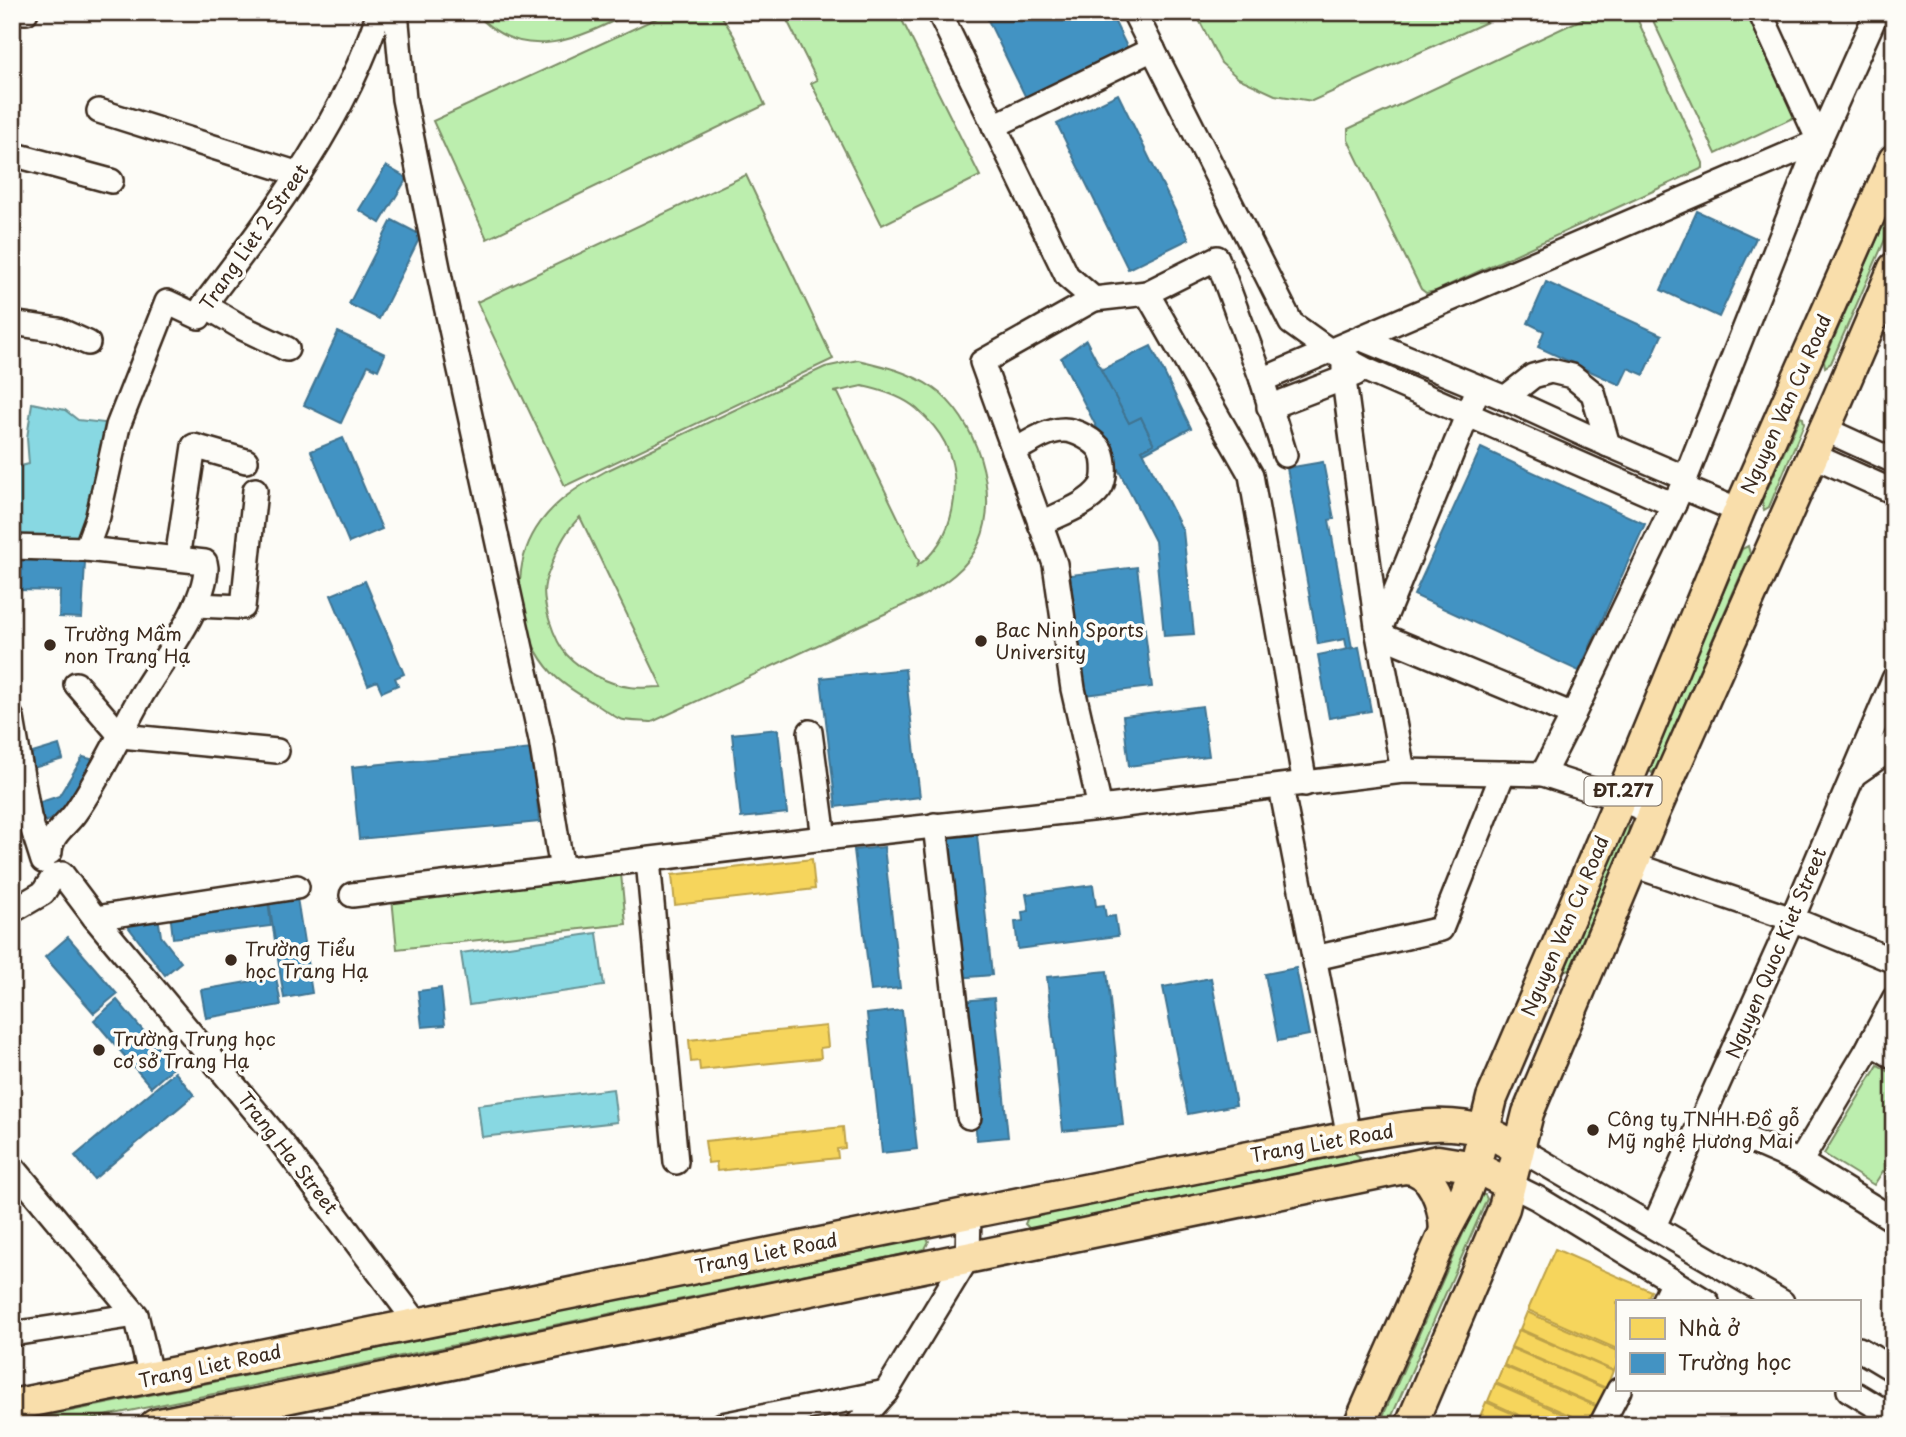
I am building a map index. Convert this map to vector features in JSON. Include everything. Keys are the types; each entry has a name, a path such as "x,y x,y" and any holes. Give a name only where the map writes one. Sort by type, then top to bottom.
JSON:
{"main road":[{"name":"Nguyen Van Cu Road","path":"1359,1425 1445,1231 1465,1194 1475,1167 1492,1098 1739,511 1894,160"},
{"name":"Nguyen Van Cu Road","path":"1411,1425 1503,1211 1528,1112 1654,813 1894,268"},
{"path":"1796,383 1824,429"},
{"path":"1739,511 1780,528"},
{"name":"Trang Liet Road","path":"12,1405 1349,1137 1439,1124 1456,1125 1484,1131 1518,1148"},
{"name":"Trang Liet Road","path":"155,1425 1438,1161 1475,1167 1509,1184"},
{"path":"1403,1168 1419,1171 1429,1180 1442,1205 1445,1231"}],"street":[{"name":"Trang Liet 2 Street","path":"86,549 98,516 118,426 167,302 199,317 204,305 272,216 299,174 367,51 379,12"},
{"path":"396,12 404,99 441,283 541,740 562,870"},
{"path":"939,12 1067,276 1094,299"},
{"path":"1134,12 1291,323 1345,365 1469,415 1575,471 1681,490 1739,511"},
{"path":"1760,12 1819,141"},
{"path":"1543,774 1681,490 1819,141 1877,12"},
{"path":"994,126 1153,49"},
{"path":"99,111 299,174"},
{"path":"1269,407 1345,365 1362,339 1819,141"},
{"path":"12,154 111,181"},
{"path":"1100,808 1073,689 1055,564 982,362 1094,299 1147,293 1217,258 1262,380 1285,455"},
{"path":"1147,293 1251,475 1305,784"},
{"path":"204,305 287,349"},
{"path":"12,323 59,330 88,343"},
{"path":"1362,339 1505,398 1599,441 1681,490"},
{"path":"1262,380 1345,365"},
{"path":"1345,365 1378,634 1403,771"},
{"path":"1505,398 1533,376 1551,371 1572,376 1593,393 1599,441 1575,471"},
{"path":"1378,634 1478,389"},
{"path":"1824,429 1894,461"},
{"path":"1824,429 1894,492"},
{"path":"1014,451 1051,432 1067,430 1087,438 1101,451 1103,485 1091,498 1040,524"},
{"path":"177,559 194,446 246,461"},
{"path":"196,605 243,607 255,490"},
{"path":"12,547 86,549 205,562 206,574 196,605 121,736 74,815 51,842 52,866 43,893 12,911"},
{"path":"1378,634 1573,715"},
{"name":"Nguyen Quoc Kiet Street","path":"1654,1226 1792,919 1894,679"},
{"path":"76,684 121,736 277,751"},
{"name":"Trang Ha Street","path":"12,718 29,817 52,866 281,1142 417,1323"},
{"path":"810,732 824,838"},
{"path":"1853,775 1883,754 1894,740"},
{"path":"352,895 1403,771 1543,774 1654,813"},
{"path":"1315,958 1441,929 1503,773"},
{"path":"1281,787 1349,1137"},
{"path":"935,825 969,1117"},
{"path":"648,860 676,1162"},
{"path":"1633,865 1792,919 1894,961"},
{"path":"95,918 297,887"},
{"path":"1800,1162 1894,999"},
{"path":"1871,1043 1894,1057"},
{"path":"1703,1120 1800,1162 1894,1220"},
{"path":"1518,1148 1779,1300"},
{"path":"12,1166 136,1315 151,1378"},
{"path":"1509,1184 1537,1198 1704,1300"},
{"path":"858,1424 886,1392 968,1257 969,1212"},
{"path":"1664,1300 1673,1281"},
{"path":"12,1334 136,1315"},
{"path":"1860,1350 1894,1370"},
{"path":"722,1425 886,1392"},
{"path":"1601,1425 1618,1392"},
{"path":"1852,1392 1894,1417"}],"green space":[{"path":"475,12 516,12 533,17 527,12 632,12 572,38 532,43 512,39 493,29"},
{"path":"670,12 719,12 734,36 765,105 487,239 433,121"},
{"path":"783,12 898,12 980,176 882,225 811,83 817,80"},
{"path":"1195,12 1509,12 1312,101 1275,95 1238,78 1221,63"},
{"path":"1597,12 1634,12 1703,168 1436,291 1426,293 1421,289 1348,140 1348,129"},
{"path":"1649,12 1749,12 1799,115 1716,154"},
{"path":"746,175 833,359 565,486 477,302"},
{"path":"1894,200 1894,219 1831,363 1825,367 1824,361"},
{"path":"858,360 906,374 933,388 961,418 980,458 987,503 985,524 979,543 962,568 921,597 652,722 620,719 562,682 541,659 532,642 521,604 522,565 527,547 543,519 567,495 606,471 825,367","holes":["862,386 891,394 917,409 940,434 951,459 955,493 948,526 930,555 917,566 919,561 838,393 834,392","580,517 662,687 633,688 604,680 573,661 558,641 547,611 545,584 560,545"]},
{"path":"1800,417 1803,418 1804,424 1769,507 1764,510 1762,501"},
{"path":"1748,546 1750,554 1657,767 1652,773 1648,769 1649,765 1742,549"},
{"path":"1625,823 1628,824 1629,832 1570,969 1563,971 1563,968"},
{"path":"621,874 626,924 397,949 392,898"},
{"path":"1878,1065 1894,1075 1894,1177 1883,1171 1874,1185 1824,1154"},
{"path":"1353,1152 1360,1157 1358,1162 1352,1164 1038,1228 1030,1229 1025,1224 1028,1217"},
{"path":"1480,1195 1485,1195 1487,1199 1388,1425 1379,1425"},
{"path":"925,1237 929,1241 925,1249 890,1257 60,1425 12,1425 12,1423"}],"water":[{"path":"32,403 65,410 78,420 105,423 82,538 19,540 12,533 12,468 29,464 27,438"},
{"path":"597,933 604,986 469,1005 461,953"},
{"path":"613,1089 617,1122 482,1137 478,1105"}],"building: Nhà ở":[{"path":"812,859 815,889 675,905 672,875"},
{"path":"826,1026 828,1047 820,1048 821,1058 700,1070 699,1061 691,1062 689,1040"},
{"path":"843,1127 845,1148 837,1149 838,1158 717,1171 716,1162 708,1163 705,1141"},
{"path":"1555,1249 1651,1291 1647,1300 1616,1300 1616,1349 1528,1310"},
{"path":"1527,1312 1616,1351 1616,1366 1614,1371 1520,1329"},
{"path":"1519,1330 1613,1371 1606,1388 1511,1347"},
{"path":"1511,1348 1606,1389 1598,1406 1504,1365"},
{"path":"1503,1366 1598,1407 1590,1424 1496,1383"},
{"path":"1495,1384 1588,1425 1541,1425 1488,1401"},
{"path":"1486,1402 1539,1425 1491,1425 1479,1419"}],"building: Trường học":[{"path":"984,12 1110,12 1131,55 1029,104"},
{"path":"1118,94 1189,239 1128,269 1057,124"},
{"path":"386,166 407,178 380,223 359,210"},
{"path":"1697,211 1756,238 1719,317 1661,290"},
{"path":"392,220 421,235 379,319 349,304"},
{"path":"1546,282 1662,335 1644,375 1628,368 1620,385 1538,347 1544,331 1528,323"},
{"path":"338,332 385,354 378,370 368,365 341,423 304,405"},
{"path":"1086,340 1129,423 1141,417 1154,444 1142,450 1183,531 1194,634 1164,636 1155,541 1061,358"},
{"path":"1151,346 1191,428 1144,453 1142,450 1154,444 1141,417 1129,423 1101,370"},
{"path":"343,438 382,529 349,543 311,451"},
{"path":"1481,448 1645,524 1579,671 1414,595"},
{"path":"1323,462 1334,519 1329,520 1352,648 1347,649 1345,639 1318,644 1287,468"},
{"path":"20,559 85,562 82,618 59,617 60,591 19,590"},
{"path":"1137,567 1152,687 1085,695 1070,575"},
{"path":"365,581 404,674 395,678 398,685 382,692 377,681 368,685 331,595"},
{"path":"1359,647 1371,711 1329,718 1318,655"},
{"path":"905,669 920,797 836,807 821,678"},
{"path":"1202,706 1209,756 1129,766 1123,716"},
{"path":"778,729 787,813 741,818 732,734"},
{"path":"59,745 63,759 30,769 26,755"},
{"path":"532,749 539,822 359,839 352,767"},
{"path":"83,757 102,762 73,812 44,822 38,803 59,796"},
{"path":"977,835 992,975 957,978 943,838"},
{"path":"884,847 900,988 871,991 854,850"},
{"path":"1093,885 1096,906 1104,905 1106,917 1115,916 1118,936 1018,949 1015,922 1023,921 1022,912 1029,911 1026,894"},
{"path":"297,898 312,993 284,998 269,902"},
{"path":"268,900 271,926 173,938 170,912"},
{"path":"158,916 161,936 181,962 165,975 123,920"},
{"path":"68,937 117,994 94,1013 45,957"},
{"path":"1296,968 1309,1035 1278,1041 1265,974"},
{"path":"1107,971 1123,1125 1063,1131 1047,977"},
{"path":"276,977 281,1005 206,1018 201,990"},
{"path":"1211,978 1236,1105 1188,1114 1163,987"},
{"path":"441,988 445,1025 422,1027 418,991"},
{"path":"994,998 1008,1137 977,1140 962,1001"},
{"path":"117,1000 174,1067 151,1087 94,1020"},
{"path":"902,1010 917,1149 882,1153 867,1014"},
{"path":"175,1072 194,1095 94,1179 75,1156"}],"place":[{"name":"Bac Ninh Sports University","path":"981,641"},
{"name":"Trường Mầm non Trang Hạ","path":"50,645"},
{"name":"Trường Tiểu học Trang Hạ","path":"231,960"},
{"name":"Trường Trung học cơ sở Trang Hạ","path":"99,1050"},
{"name":"Công ty TNHH Đồ gỗ Mỹ nghệ Hương Mai","path":"1593,1130"}]}
